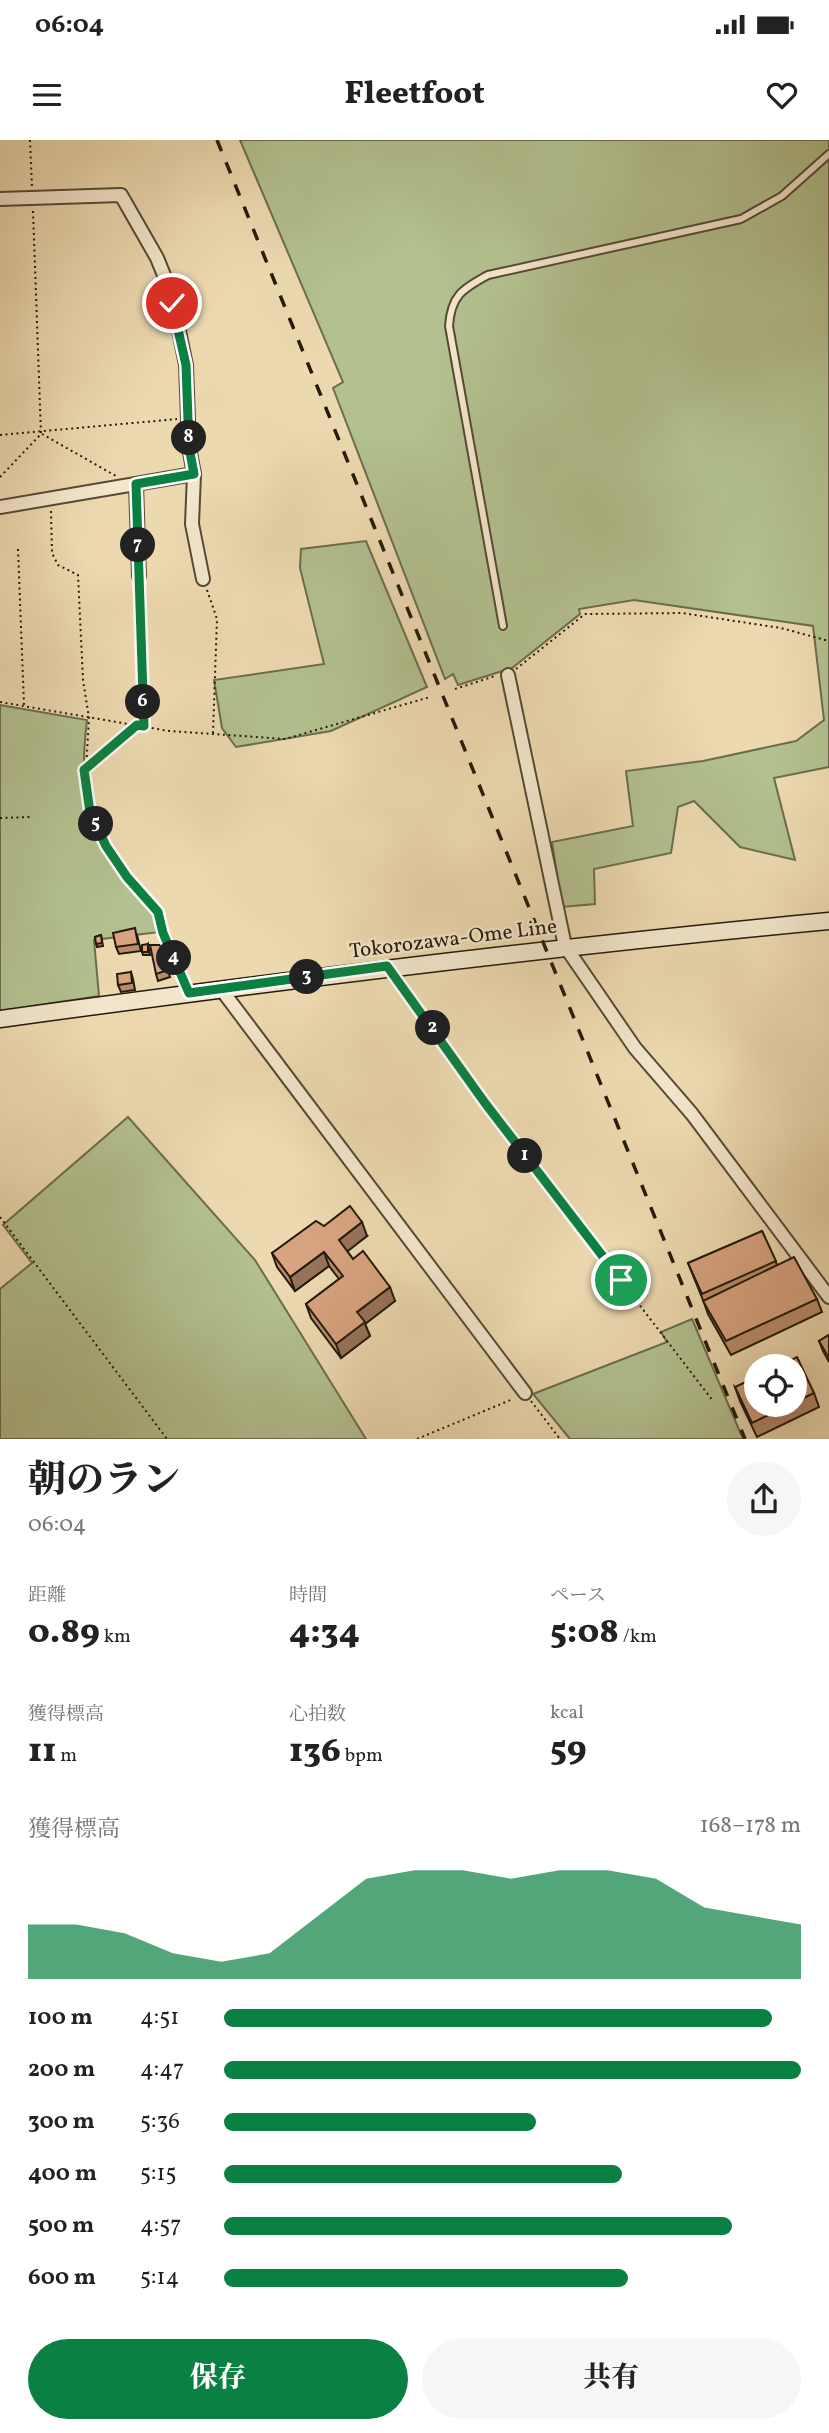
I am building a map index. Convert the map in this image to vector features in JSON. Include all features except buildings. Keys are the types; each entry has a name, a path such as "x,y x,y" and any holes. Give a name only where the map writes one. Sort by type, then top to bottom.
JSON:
{"main road":[{"name":"Tokorozawa-Ome Line","path":"0,1019 387,966 829,921"}],"street":[{"path":"0,200 121,195 157,258 168,285 186,365 189,447 194,474 192,524 203,579"},
{"path":"0,507 194,474"},
{"path":"130,485 139,576"},
{"path":"508,675 565,946 635,1048 692,1114 829,1297"},
{"path":"221,989 526,1394"}],"lane":[{"path":"503,626 449,326 450,306 466,288 488,275 741,219 782,196 829,154"},
{"path":"163,933 189,993"},
{"path":"387,966 454,1057"}],"path":[{"path":"0,477 41,433 30,140"},
{"path":"0,435 164,422 189,416"},
{"path":"41,433 130,485"},
{"path":"50,499 52,553 58,565 78,575 83,680 89,718 84,770 90,812 106,846 127,877 158,912 163,933"},
{"path":"18,548 24,706"},
{"path":"139,576 144,726"},
{"path":"203,579 217,619 213,734"},
{"path":"455,689 508,675 585,614 682,613 781,628 829,641"},
{"path":"0,702 144,726 285,739 430,697"},
{"path":"84,770 137,725"},
{"path":"0,818 30,817"},
{"path":"454,1057 485,1103 713,1401"},
{"path":"0,1217 167,1439"},
{"path":"417,1439 526,1394 560,1439"}],"green space":[{"path":"240,140 829,140 829,767 774,778 795,860 740,847 694,801 678,807 671,853 594,869 595,904 562,907 552,842 633,826 626,771 703,761 796,741 824,720 813,626 634,600 579,609 580,614 512,668 458,685 453,674 445,679 333,388 343,382"},
{"path":"366,541 427,687 331,731 236,747 222,728 214,680 324,664 300,568 301,549"},
{"path":"0,705 87,720 85,785 93,822 111,859 146,903 158,924 160,932 94,940 99,996 0,1011"},
{"path":"128,1117 255,1260 366,1439 0,1439 0,1289 32,1263 3,1225"},
{"path":"692,1319 743,1439 570,1439 533,1394 667,1342 661,1332"}],"railway":[{"path":"217,140 745,1439"}],"route":[{"path":"172,303 186,365 189,447 194,474 136,484 144,726 137,725 84,770 90,812 106,846 127,877 158,912 163,933 189,993 387,966 485,1103 621,1280"}]}
